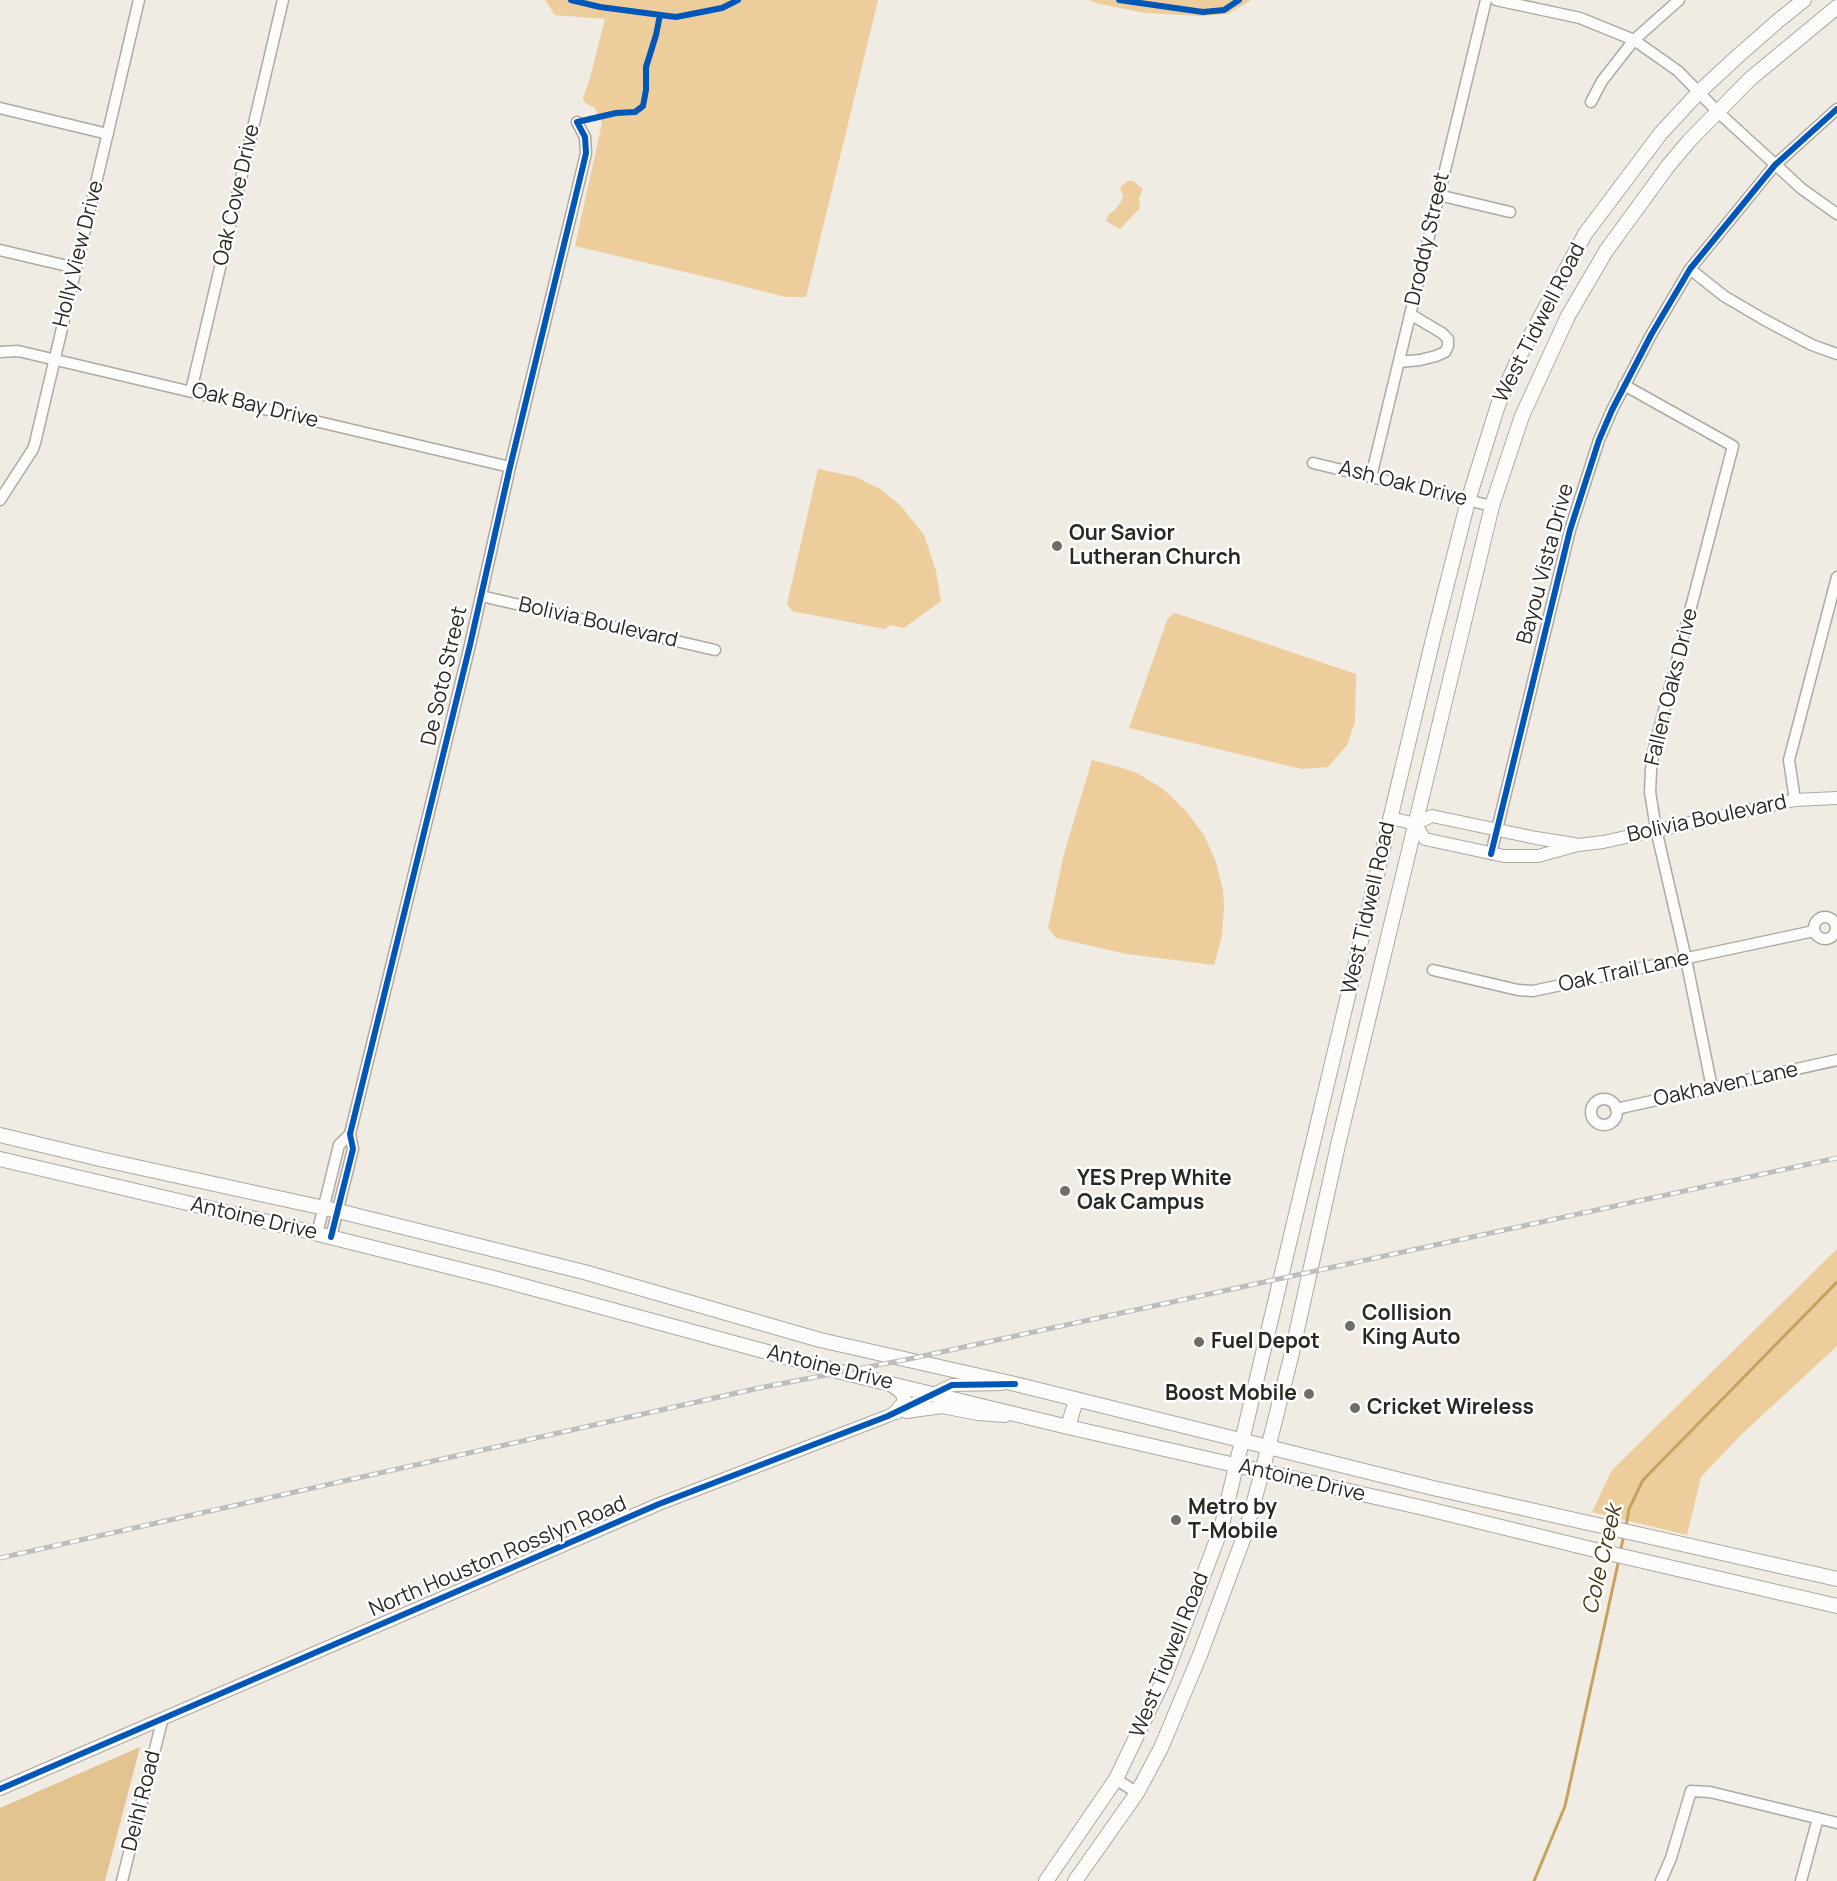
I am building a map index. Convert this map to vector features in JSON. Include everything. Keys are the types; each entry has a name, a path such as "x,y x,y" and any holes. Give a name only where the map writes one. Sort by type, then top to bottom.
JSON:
{"main road":[{"name":"West Tidwell Road","path":"1046,1881 1116,1779 1164,1679 1221,1529 1433,639 1468,501 1498,405 1519,357 1585,234 1661,133 1699,92 1804,0"},
{"name":"West Tidwell Road","path":"1076,1881 1137,1793 1161,1748 1200,1655 1237,1555 1262,1473 1338,1145 1492,506 1522,416 1568,316 1606,251 1668,166 1689,141 1750,79 1837,7"},
{"path":"1546,304 1568,316"},
{"path":"1433,639 1458,647"},
{"path":"1349,994 1373,999"},
{"name":"Antoine Drive","path":"0,1135 338,1211 584,1272 820,1340 1015,1384 1433,1488 1837,1579"},
{"path":"1314,1139 1338,1145"},
{"name":"Antoine Drive","path":"0,1159 509,1282 841,1372 1262,1473 1428,1509 1639,1561 1837,1606"},
{"path":"1275,1306 1300,1311"},
{"path":"891,1384 903,1393 904,1399 904,1403 892,1414"},
{"path":"1068,1427 1076,1400"},
{"path":"1801,1598 1807,1572"}],"street":[{"name":"Holly View Drive","path":"0,500 33,449 139,0"},
{"name":"Oak Cove Drive","path":"190,391 283,0"},
{"name":"Droddy Street","path":"1371,477 1485,0"},
{"path":"1496,0 1580,18 1634,40 1678,71 1775,165 1802,189 1837,214"},
{"path":"1591,102 1602,81 1634,40 1679,0"},
{"path":"0,108 108,134"},
{"name":"Bayou Vista Drive","path":"1491,854 1570,530 1599,440 1624,385 1660,318 1690,269 1775,165 1837,109"},
{"name":"De Soto Street","path":"332,1238 353,1149 350,1134 586,153 585,137 577,122"},
{"path":"1438,195 1510,212"},
{"path":"0,250 76,268"},
{"path":"1690,269 1724,296 1763,319 1812,345 1837,354"},
{"path":"1399,362 1436,356 1444,352 1448,346 1448,339 1442,333 1410,314"},
{"name":"Oak Bay Drive","path":"0,352 18,351 54,359 510,467"},
{"name":"Fallen Oaks Drive","path":"1624,385 1733,446 1654,749 1650,792 1712,1088"},
{"name":"Ash Oak Drive","path":"1312,463 1492,506"},
{"path":"1795,800 1789,760 1837,577"},
{"name":"Bolivia Boulevard","path":"481,596 715,650"},
{"name":"Bolivia Boulevard","path":"1415,824 1425,839 1504,856 1538,856 1578,845 1603,842 1795,800 1837,798"},
{"name":"Bolivia Boulevard","path":"1391,818 1415,824 1432,816 1578,845"},
{"name":"Oak Trail Lane","path":"1433,970 1518,990 1533,991 1814,931"},
{"name":"Oakhaven Lane","path":"1616,1109 1837,1061 1837,1053"},
{"name":"De Soto Street","path":"317,1234 339,1145 350,1134"},
{"name":"North Houston Rosslyn Road","path":"0,1789 659,1504 892,1414 952,1385 1015,1384"},
{"name":"North Houston Rosslyn Road","path":"892,1414 942,1407 978,1414 1031,1418"},
{"name":"Deihl Road","path":"122,1881 162,1720"},
{"path":"1116,1779 1137,1793"},
{"path":"1661,1881 1671,1858 1691,1791 1710,1792 1837,1823"},
{"path":"1801,1881 1818,1818"}],"shaded area":[{"path":"545,0 878,0 806,297 785,297 575,246 602,123 595,108 584,102 583,98 605,19 555,15"},
{"path":"1089,0 1251,0 1228,14 1201,16 1145,13"},
{"path":"1127,181 1133,181 1143,189 1139,199 1140,208 1120,229 1106,221 1109,214 1121,202 1123,196 1120,188"},
{"path":"818,469 856,477 880,489 900,505 924,535 936,571 941,601 904,628 890,625 885,629 792,611 787,604"},
{"path":"1175,613 1356,674 1355,722 1347,745 1328,767 1302,769 1129,728 1168,618"},
{"path":"1092,760 1137,773 1163,789 1185,810 1204,835 1216,862 1223,891 1222,936 1214,965 1127,954 1056,938 1048,928 1064,854"},
{"path":"1837,1249 1837,1346 1742,1434 1701,1477 1687,1535 1592,1512 1612,1470"},
{"path":"140,1747 105,1881 0,1881 0,1808"}],"waterway":[{"name":"Cole Creek","path":"1626,1526 1629,1509 1643,1480 1837,1282"},
{"name":"Cole Creek","path":"1620,1552 1624,1535"},
{"name":"Cole Creek","path":"1534,1881 1565,1806 1619,1559"}],"railway":[{"path":"0,1558 759,1388 909,1359 1837,1158"}],"cycle path":[{"path":"571,0 600,7 676,17 722,8 738,0"},
{"path":"1119,0 1203,12 1224,10 1239,0"},
{"path":"331,1237 353,1149 350,1134 470,645 510,467 586,153 585,137 577,122 616,113 635,112 643,106 646,67 660,15"},
{"path":"1491,854 1570,530 1599,440 1612,410 1651,335 1690,269 1775,165 1837,109"},
{"path":"0,1789 659,1504 888,1416 952,1385 1015,1384"}],"place":[{"name":"Our Savior Lutheran Church","path":"1057,546"},
{"name":"YES Prep White Oak Campus","path":"1065,1191"},
{"name":"Collision King Auto","path":"1350,1326"},
{"name":"Fuel Depot","path":"1199,1342"},
{"name":"Boost Mobile","path":"1309,1394"},
{"name":"Cricket Wireless","path":"1355,1408"},
{"name":"Metro by T-Mobile","path":"1176,1520"}]}
